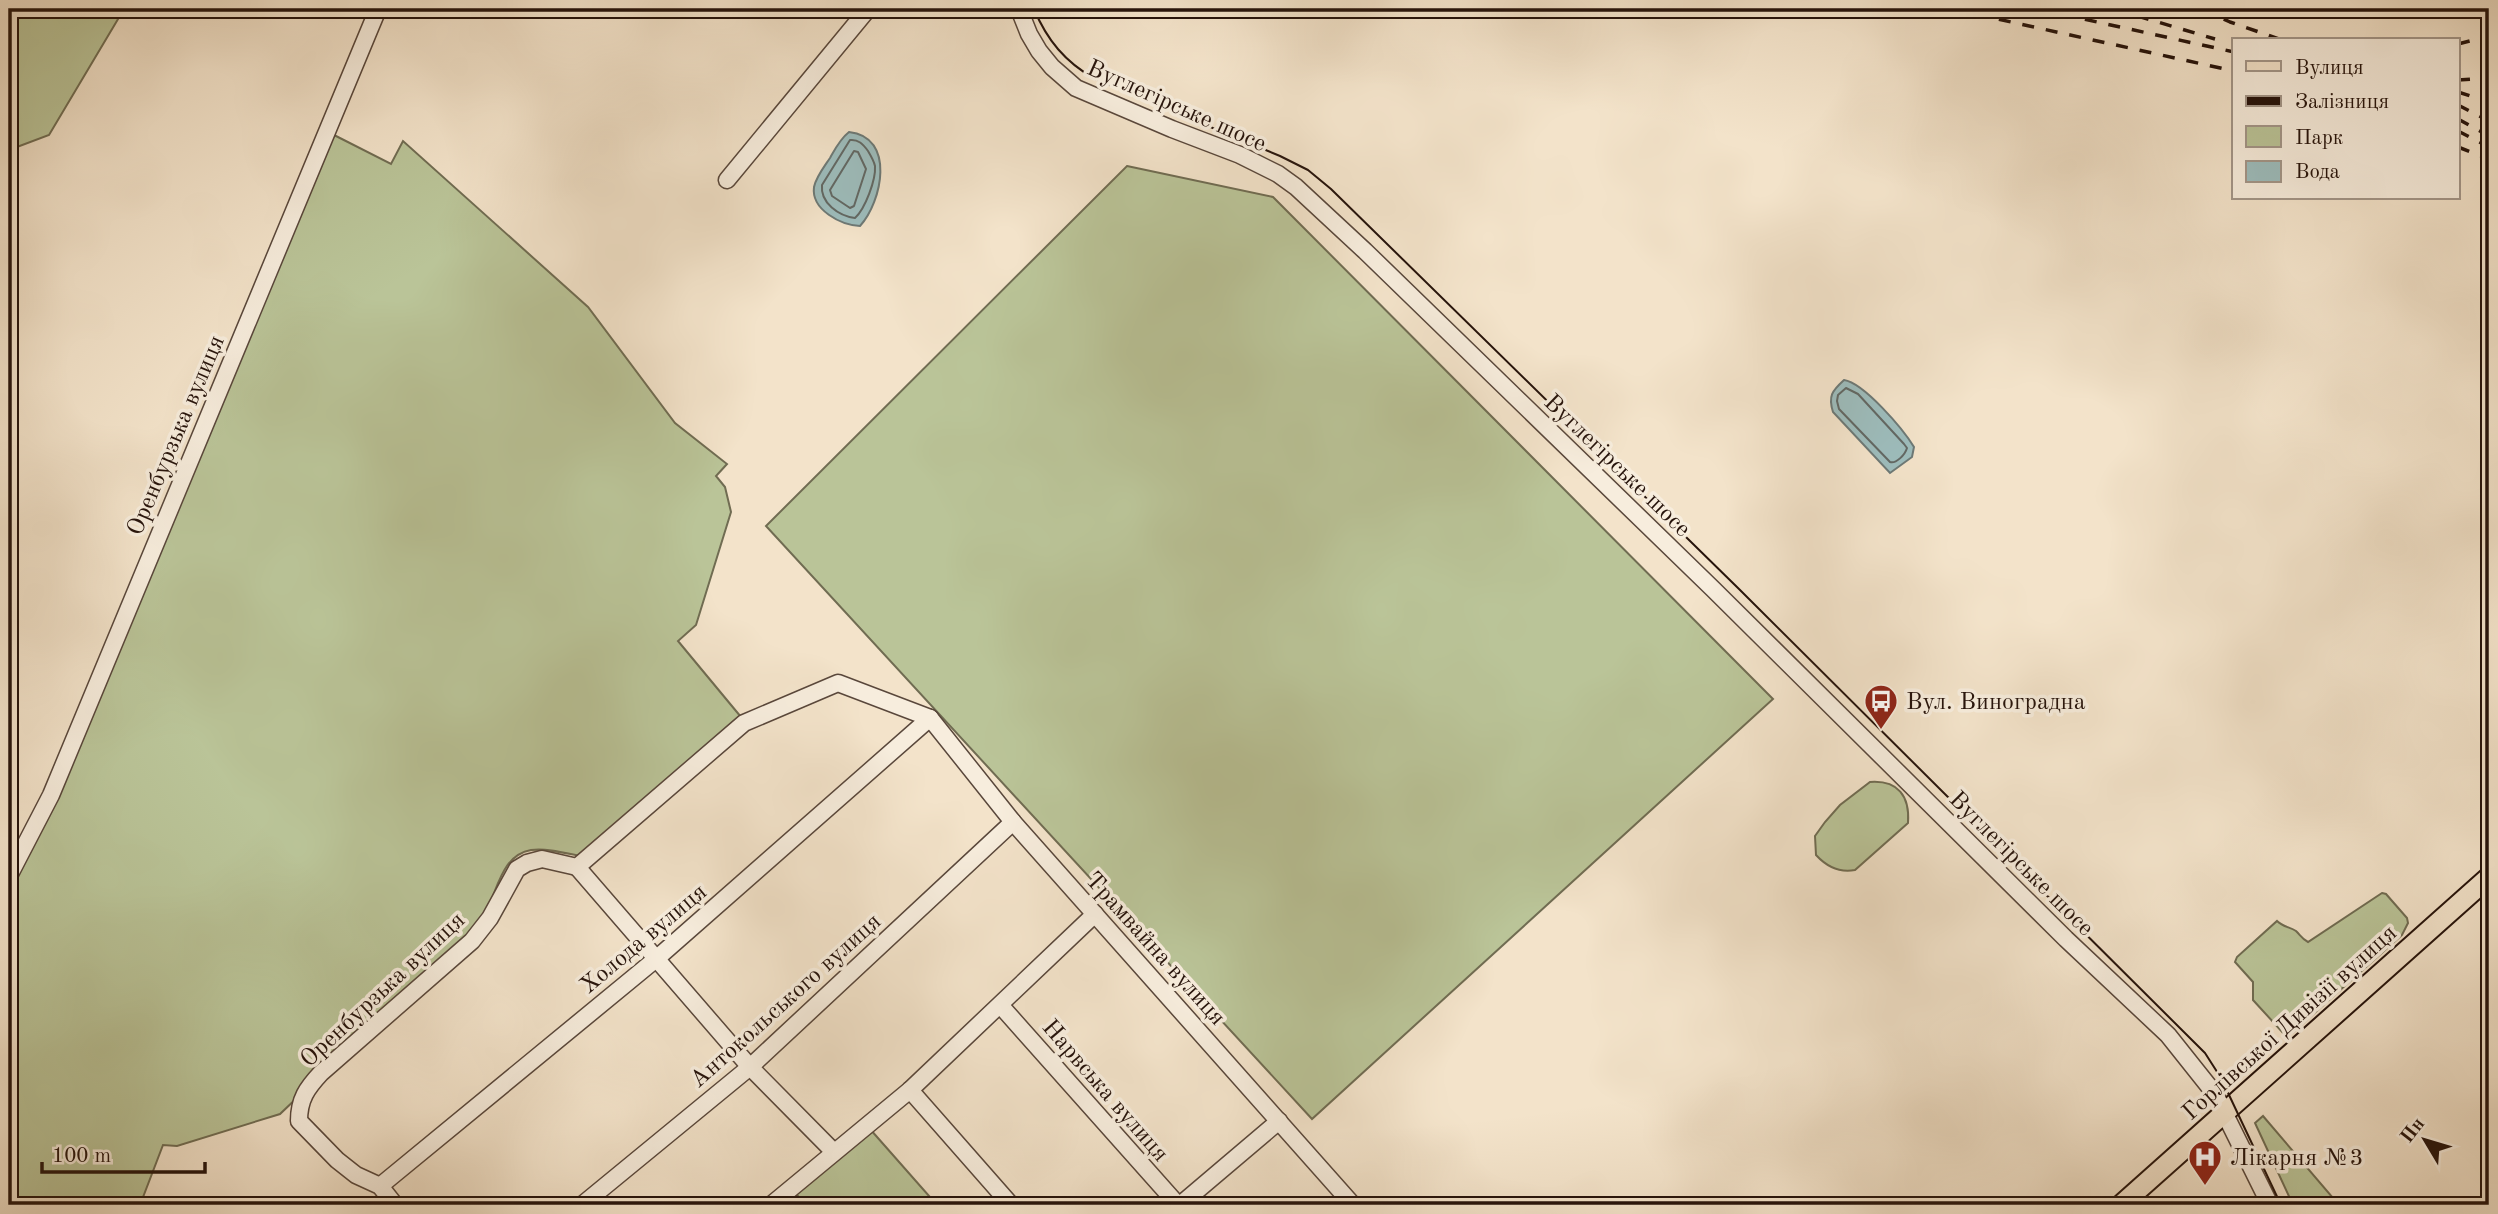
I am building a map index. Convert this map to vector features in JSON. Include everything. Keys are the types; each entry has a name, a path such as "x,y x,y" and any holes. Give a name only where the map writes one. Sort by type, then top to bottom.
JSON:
{"main road":[{"name":"Горлівської Дивізії вулиця","path":"2121,1205 2489,877"}],"street":[{"name":"Оренбурзька вулиця","path":"9,876 51,795 378,9"},
{"path":"727,180 868,9"},
{"name":"Вуглегірське шосе","path":"1018,9 1039,51 1052,67 1076,88 1240,155 1278,174 1317,205 1605,483 2057,930 2168,1035 2204,1077 2270,1205"},
{"path":"834,1152 750,1067 577,867 744,723 838,683 930,718"},
{"name":"Трамвайна вулиця","path":"930,718 1013,822 1353,1205"},
{"name":"Холода вулиця","path":"380,1186 656,959 930,718"},
{"name":"Антокольського вулиця","path":"582,1205 750,1067 1013,822"},
{"name":"Оренбурзька вулиця","path":"380,1186 356,1175 337,1160 299,1121 300,1101 307,1088 472,941 490,918 517,869 542,859 577,867"},
{"path":"771,1205 911,1090 1095,914"},
{"name":"Нарвська вулиця","path":"1001,1006 1179,1205"},
{"path":"911,1090 1012,1205"},
{"path":"1179,1205 1279,1121"},
{"path":"380,1186 395,1205"}],"green space":[{"path":"9,9 124,9 49,135 9,150"},
{"path":"334,135 391,164 403,141 588,307 675,423 727,464 716,476 725,487 731,512 696,625 678,641 741,717 580,856 531,850 513,859 502,874 486,912 475,928 280,1114 177,1146 163,1145 140,1205 9,1205 9,886 58,797"},
{"path":"1127,166 1273,197 1773,699 1312,1119 766,526"},
{"path":"1870,782 1888,784 1900,792 1907,805 1908,823 1855,870 1834,868 1816,855 1815,836 1840,805"},
{"path":"2382,893 2386,894 2407,918 2408,923 2402,935 2292,1033 2285,1035 2253,1000 2253,982 2235,962 2237,957 2277,921 2296,931 2308,942"},
{"path":"2263,1116 2339,1205 2293,1205 2255,1123"},
{"path":"870,1129 937,1205 806,1205 796,1194"}],"water":[{"path":"849,132 864,136 874,145 879,158 879,187 868,215 860,226 844,223 829,215 817,203 814,195 818,176"},
{"path":"1844,380 1862,389 1872,398 1914,447 1912,457 1890,473 1833,412 1832,394"}],"tram line":[{"path":"1034,9 1058,49 1095,79 1280,156 1308,170 1331,189 1739,589 2205,1053 2221,1078 2281,1205"}],"railway":[{"path":"1952,9 2232,71"},
{"path":"2038,9 2232,52"},
{"path":"2114,9 2215,39"},
{"path":"2202,9 2276,38"},
{"path":"2460,43 2489,36"},
{"path":"2460,80 2489,78"},
{"path":"2460,93 2489,102"},
{"path":"2460,106 2489,121"},
{"path":"2460,120 2489,136"},
{"path":"2460,132 2489,147"},
{"path":"2460,148 2489,159"}],"place":[{"name":"Вул. Виноградна","path":"1881,731"},
{"name":"Лікарня №3","path":"2205,1187"}]}
